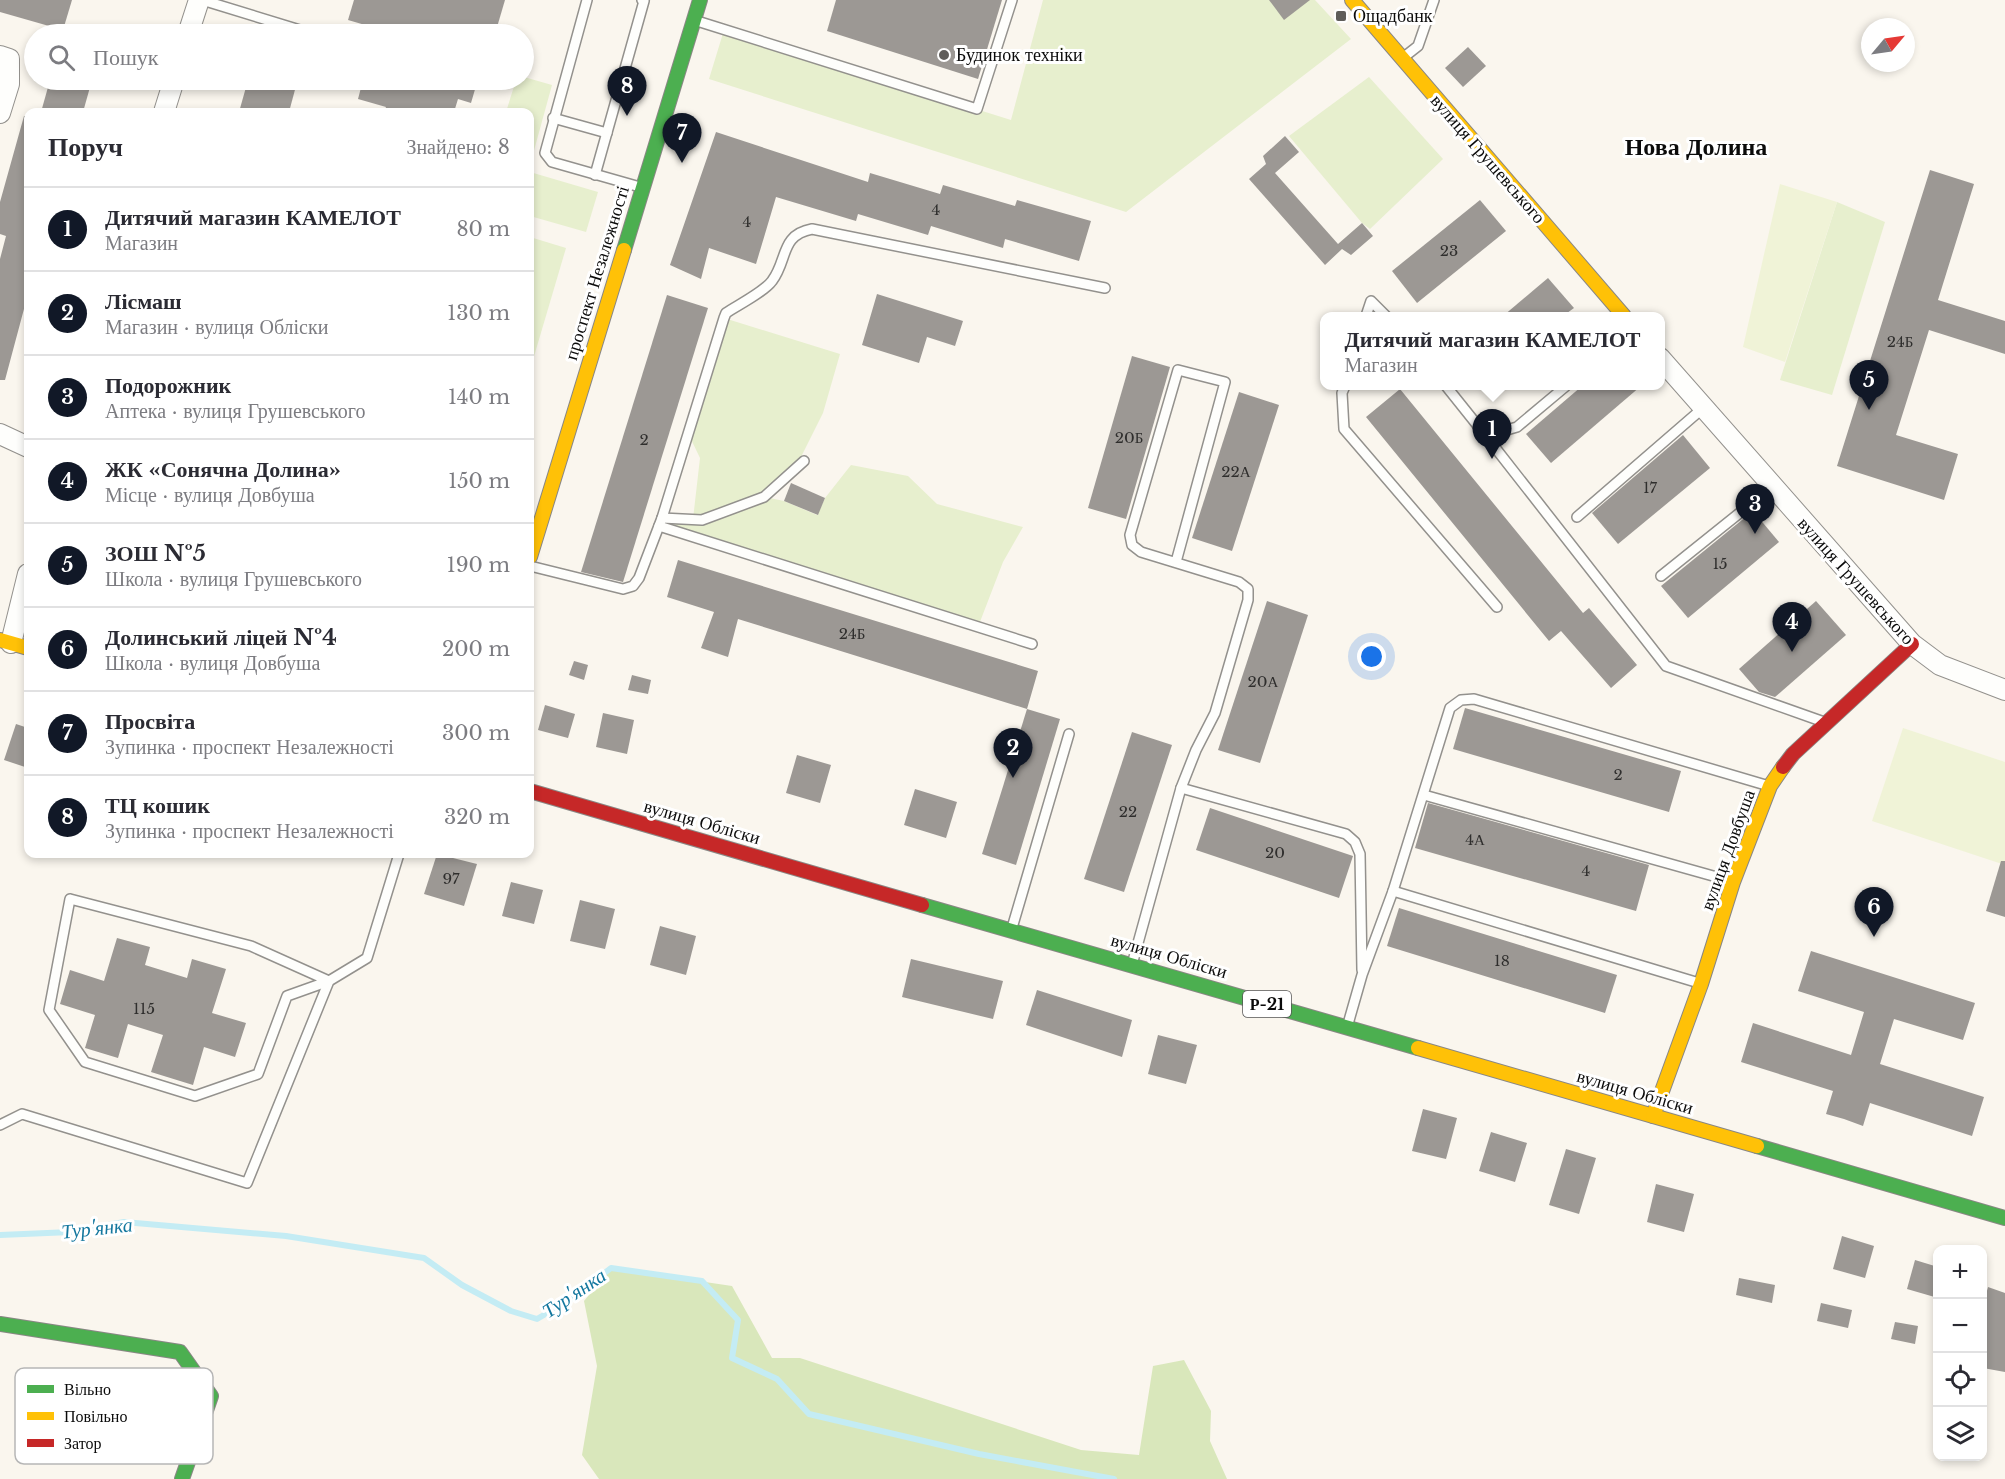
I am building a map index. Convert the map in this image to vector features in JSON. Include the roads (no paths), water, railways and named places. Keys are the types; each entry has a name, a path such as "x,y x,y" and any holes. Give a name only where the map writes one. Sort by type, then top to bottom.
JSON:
{"main road":[{"name":"проспект Незалежності","path":"534,544 700,0"},
{"name":"вулиця Грушевського","path":"1352,0 1621,312"},
{"name":"вулиця Довбуша","path":"1653,1116 1701,984 1733,882 1770,786 1792,754 1912,644"},
{"name":"вулиця Обліски","path":"534,791 2005,1218"},
{"path":"0,1324 180,1352 191,1368"},
{"path":"182,1479 187,1464"}],"street":[{"path":"192,24 201,0"},
{"path":"0,56 9,59 9,84 0,113"},
{"path":"165,108 171,90"},
{"name":"вулиця Грушевського","path":"1665,364 1912,644 1940,665 2005,690"},
{"path":"0,434 24,445"},
{"path":"13,643 24,592"}],"lane":[{"path":"201,0 280,24"},
{"path":"587,0 545,146 547,156 555,163 642,188"},
{"path":"595,175 644,1 642,0"},
{"path":"694,20 977,109 1012,0"},
{"path":"1402,58 1418,46 1434,0"},
{"path":"553,117 607,133"},
{"path":"534,567 623,589 633,586 639,578 661,522 726,313 772,281 791,239 800,231 812,229 1105,288"},
{"path":"1367,312 1371,301 1382,312"},
{"path":"1132,964 1181,788 1196,750 1215,713 1248,600 1248,589 1239,582 1141,552 1132,545 1130,535 1178,370 1225,382 1176,562"},
{"path":"1345,390 1344,429 1497,606"},
{"path":"1449,390 1666,666 1826,722"},
{"path":"1486,436 1517,427 1561,390"},
{"path":"1577,517 1703,408"},
{"path":"661,522 702,520 764,497 804,461"},
{"path":"1661,576 1772,487"},
{"path":"661,522 1032,644"},
{"path":"1348,1027 1362,975 1393,891 1450,708 1461,700 1474,699 1770,786"},
{"path":"1011,930 1069,734"},
{"path":"1181,788 1347,834 1355,842 1360,854 1362,975"},
{"path":"1424,795 1733,882"},
{"path":"329,981 251,946 70,899 49,1010 85,1062 195,1096 258,1074 287,996 329,981 367,958 398,858"},
{"path":"1393,891 1701,984"},
{"path":"0,1125 22,1114 247,1183 329,981"}],"waterway":[{"name":"Тур'янка","path":"0,1235 71,1232 124,1222 286,1236 424,1258 462,1285 511,1311 537,1319 571,1299 611,1268 702,1281 738,1320 732,1358 777,1379 809,1414 979,1454 1114,1479"}],"place":[{"name":"Ощадбанк","path":"1341,16"},
{"name":"Будинок техніки","path":"944,55"},
{"name":"ТЦ кошик","path":"627,116"},
{"name":"Просвіта","path":"682,163"},
{"name":"ЗОШ №5","path":"1869,410"},
{"name":"Дитячий магазин КАМЕЛОТ","path":"1492,459"},
{"name":"Подорожник","path":"1755,534"},
{"name":"ЖК «Сонячна Долина»","path":"1792,652"},
{"name":"Лісмаш","path":"1013,778"},
{"name":"Долинський ліцей №4","path":"1874,937"}],"district":[{"name":"Нова Долина","path":"1696,147"}]}
